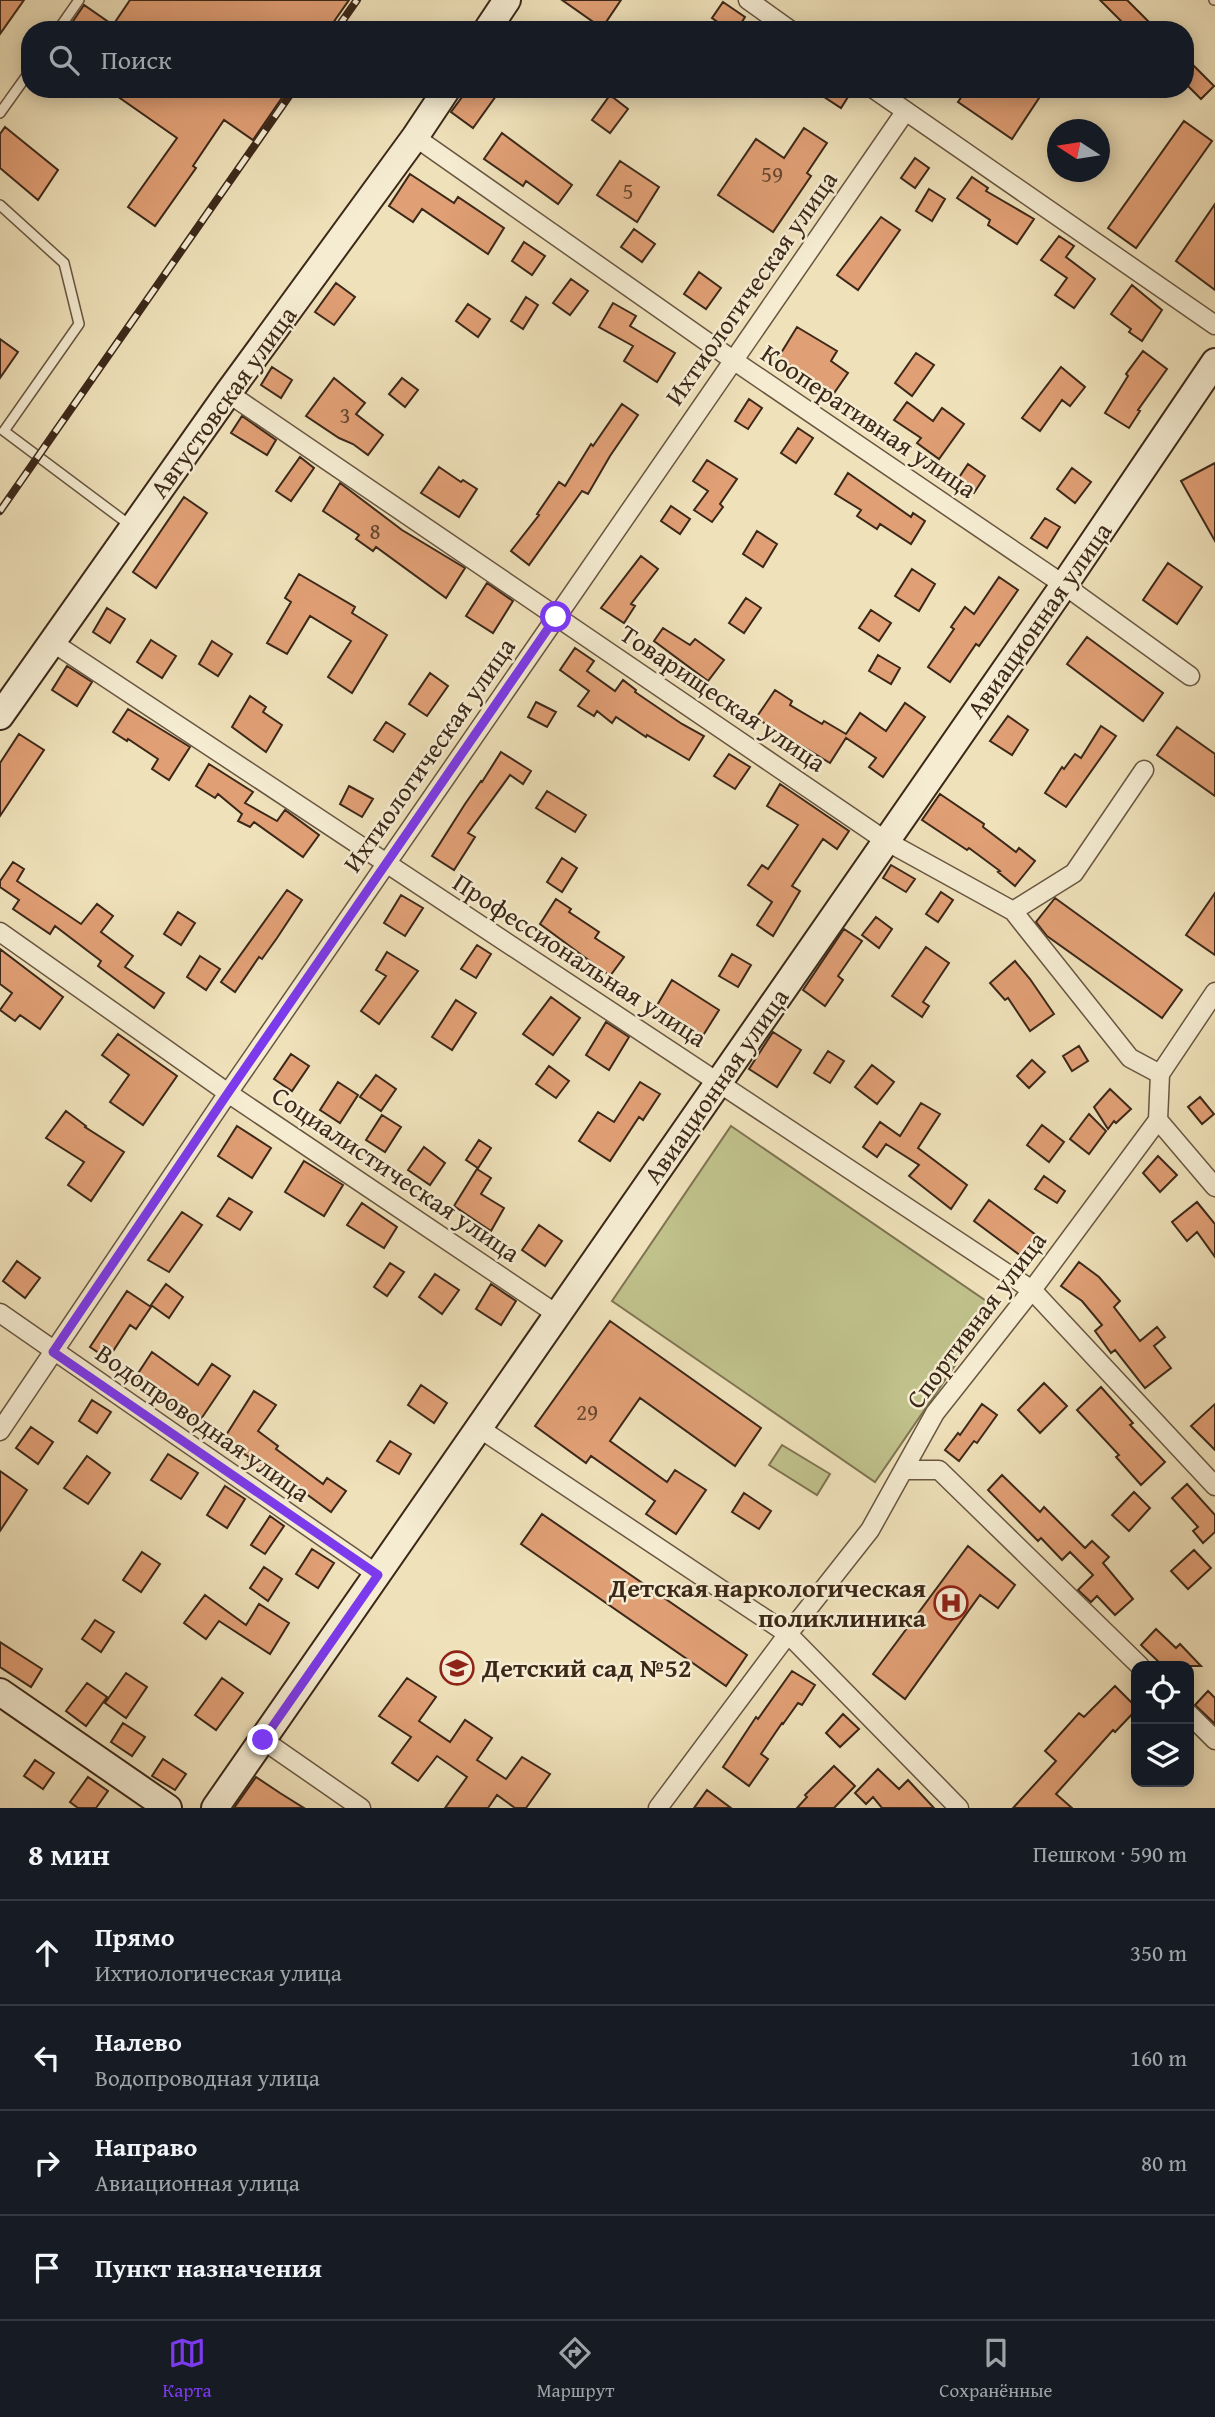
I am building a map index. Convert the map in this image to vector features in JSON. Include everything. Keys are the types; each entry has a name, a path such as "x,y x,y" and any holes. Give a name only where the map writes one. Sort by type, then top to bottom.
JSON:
{"main road":[{"path":"493,21 507,0"},
{"name":"Августовская улица","path":"0,716 132,527 441,98"},
{"name":"Авиационная улица","path":"215,1808 1215,362"},
{"path":"0,1692 168,1808"}],"street":[{"path":"748,0 777,21"},
{"path":"886,98 1215,325"},
{"name":"Ихтиологическая улица","path":"0,1430 228,1093 905,112"},
{"name":"Кооперативная улица","path":"415,137 733,360 1064,584 1190,676"},
{"name":"Товарищеская улица","path":"228,393 886,841 1013,911 1130,1058 1160,1074"},
{"name":"Профессиональная улица","path":"52,642 1032,1290 1215,1486"},
{"path":"1013,911 1074,873 1144,770"},
{"name":"Социалистическая улица","path":"0,932 228,1093 558,1315"},
{"path":"1215,992 1160,1074 1158,1120 1215,1187"},
{"name":"Спортивная улица","path":"665,1805 788,1634 870,1530 935,1413 1032,1290 1158,1120"},
{"name":"Водопроводная улица","path":"0,1313 378,1575"},
{"path":"479,1428 788,1634 959,1808"},
{"path":"905,1470 939,1470 1135,1661"},
{"path":"1194,1719 1215,1740"},
{"path":"263,1740 361,1808"}],"lane":[{"path":"64,21 79,0"},
{"path":"0,113 21,84"},
{"path":"0,205 64,263 79,324 4,432 132,527"}],"green space":[{"path":"731,1126 995,1307 875,1482 612,1301"},
{"path":"782,1445 830,1474 817,1495 769,1465"}],"building":[{"path":"0,0 24,0 0,34"},
{"path":"130,0 349,0 334,21 116,21"},
{"path":"562,0 621,0 607,21 592,21"},
{"path":"1100,0 1127,0 1148,21 1121,21"},
{"path":"723,2 745,17 743,21 716,21 712,18"},
{"path":"84,5 107,21 73,21"},
{"path":"1194,66 1214,86 1201,99 1194,92"},
{"path":"120,98 282,98 253,140 224,120 193,166 196,168 155,226 128,207 177,138"},
{"path":"461,98 495,98 473,128 451,112"},
{"path":"608,98 614,98 628,109 610,133 592,120"},
{"path":"826,98 847,98 841,108"},
{"path":"961,98 1039,98 1012,139 958,102"},
{"path":"1184,121 1212,141 1136,248 1108,228"},
{"path":"5,127 58,170 38,200 0,168 0,134"},
{"path":"804,128 827,143 807,173 811,176 773,232 718,195 756,139 784,158"},
{"path":"502,133 572,185 558,204 526,181 523,186 484,159"},
{"path":"915,158 929,168 915,188 901,178"},
{"path":"620,161 659,187 637,222 597,195"},
{"path":"410,174 454,203 458,197 504,228 488,254 422,209 413,222 389,206"},
{"path":"972,177 988,188 986,191 1034,219 1017,244 988,225 990,220 957,198"},
{"path":"929,189 945,199 932,221 916,211"},
{"path":"1215,204 1215,290 1176,261"},
{"path":"881,217 900,230 858,290 837,275"},
{"path":"634,229 655,244 642,262 621,247"},
{"path":"1059,236 1074,246 1066,257 1095,279 1074,308 1055,295 1067,278 1041,260"},
{"path":"524,242 545,256 532,275 512,261"},
{"path":"699,272 721,288 706,309 684,294"},
{"path":"571,279 588,291 570,315 553,303"},
{"path":"336,283 355,297 334,325 315,312"},
{"path":"1132,285 1162,310 1142,341 1111,314"},
{"path":"526,297 538,305 523,329 511,321"},
{"path":"613,303 636,316 630,326 675,353 657,382 624,361 633,346 599,327"},
{"path":"468,304 490,319 478,337 456,321"},
{"path":"797,327 837,351 831,361 848,373 832,396 821,388 823,386 778,358"},
{"path":"0,339 18,352 0,378"},
{"path":"1143,351 1167,369 1138,410 1140,411 1129,428 1105,413 1128,376 1126,374"},
{"path":"916,353 934,365 912,396 895,383"},
{"path":"272,367 292,380 281,398 261,385"},
{"path":"1061,367 1085,387 1070,406 1062,400 1040,431 1022,418"},
{"path":"334,378 365,403 356,414 383,435 368,455 306,416"},
{"path":"402,378 418,390 405,407 389,394"},
{"path":"749,399 762,408 748,429 735,421"},
{"path":"907,402 933,421 942,408 964,424 939,459 917,443 921,438 894,420"},
{"path":"622,404 638,415 588,494 582,491 529,565 511,551 539,515 537,514 559,482 565,486 591,444 593,446"},
{"path":"242,416 276,440 267,455 231,433"},
{"path":"798,428 813,438 796,463 781,453"},
{"path":"300,457 314,468 291,501 276,491"},
{"path":"707,460 737,479 720,504 723,507 712,522 694,510 708,491 693,481"},
{"path":"1215,463 1215,541 1181,481"},
{"path":"968,464 985,476 974,493 956,482"},
{"path":"439,467 477,489 459,517 421,493"},
{"path":"1072,468 1091,482 1075,503 1057,489"},
{"path":"848,473 911,517 913,513 925,521 911,544 880,524 877,529 857,516 861,510 835,494"},
{"path":"340,483 402,530 465,568 446,598 376,547 373,551 356,539 359,535 323,511"},
{"path":"184,497 207,513 156,588 133,572"},
{"path":"671,506 690,519 680,534 661,521"},
{"path":"1045,518 1060,527 1047,548 1031,538"},
{"path":"757,531 777,544 763,567 743,554"},
{"path":"641,556 658,569 631,604 635,606 624,623 601,608"},
{"path":"1168,563 1202,587 1177,624 1143,600"},
{"path":"912,569 935,584 919,611 895,596"},
{"path":"299,574 355,607 352,613 387,635 352,693 328,677 351,641 310,616 287,654 267,643 291,602 285,598"},
{"path":"999,577 1018,590 950,682 928,667 954,629 951,627 965,607 974,614"},
{"path":"487,583 513,601 493,633 466,616"},
{"path":"746,598 761,608 744,633 729,623"},
{"path":"107,608 125,619 110,643 93,632"},
{"path":"871,610 891,623 879,641 859,628"},
{"path":"663,628 690,645 695,639 724,660 708,681 654,641"},
{"path":"1087,637 1163,693 1143,721 1067,664"},
{"path":"151,640 176,656 162,678 137,662"},
{"path":"212,641 232,654 218,676 199,664"},
{"path":"575,648 594,661 587,671 615,691 623,680 636,690 635,692 704,736 689,760 616,717 612,723 597,711 594,716 578,706 589,691 560,670"},
{"path":"878,655 900,668 891,684 869,671"},
{"path":"67,666 92,682 77,706 52,690"},
{"path":"430,673 448,686 427,716 409,704"},
{"path":"775,690 792,701 790,705 822,724 824,721 846,734 860,713 886,731 905,703 925,717 883,777 869,767 876,758 846,738 830,763 756,718"},
{"path":"250,696 266,707 263,712 282,725 266,752 232,727"},
{"path":"536,702 556,712 547,727 528,717"},
{"path":"128,709 190,747 169,780 152,769 158,759 113,732"},
{"path":"1008,716 1028,730 1012,755 990,741"},
{"path":"386,722 405,734 393,752 374,740"},
{"path":"1101,726 1116,736 1066,807 1045,793 1062,767 1064,769 1075,754 1081,758"},
{"path":"1177,727 1215,754 1215,796 1157,755"},
{"path":"19,734 44,750 0,816 0,763"},
{"path":"501,752 531,771 523,784 510,775 468,833 475,837 454,870 432,856"},
{"path":"729,754 750,767 735,789 714,776"},
{"path":"209,764 253,792 245,803 277,821 285,810 319,835 303,857 254,822 250,827 238,821 242,814 218,794 215,798 196,786"},
{"path":"780,784 849,831 837,849 823,839 792,886 800,891 773,936 757,925 772,902 748,885 762,865 768,869 798,825 767,806"},
{"path":"349,786 373,799 362,817 340,804"},
{"path":"547,791 586,815 575,832 536,808"},
{"path":"940,794 984,824 983,827 1016,852 1019,848 1035,861 1015,886 969,848 967,850 922,820"},
{"path":"562,858 577,868 562,892 547,882"},
{"path":"13,862 24,869 17,881 81,924 97,904 113,916 101,932 133,956 125,967 164,993 154,1008 98,966 101,961 55,926 50,934 13,909 19,900 0,887 0,881"},
{"path":"891,865 915,879 906,892 883,878"},
{"path":"287,890 302,900 262,959 259,957 235,992 221,982"},
{"path":"941,892 953,900 938,922 926,914"},
{"path":"1215,893 1215,955 1186,935"},
{"path":"401,895 423,908 405,936 384,923"},
{"path":"1055,898 1182,990 1162,1018 1047,936 1036,922"},
{"path":"556,899 571,909 569,912 599,932 595,938 624,957 610,976 540,924"},
{"path":"178,912 195,923 181,945 164,934"},
{"path":"876,917 892,929 879,948 862,935"},
{"path":"844,929 862,941 838,976 843,980 825,1006 803,990"},
{"path":"477,945 491,954 476,978 461,969"},
{"path":"926,947 949,963 923,1002 929,1006 922,1017 892,996"},
{"path":"0,949 63,997 40,1029 20,1015 15,1021 0,1010 12,993 0,984"},
{"path":"387,952 418,971 379,1024 361,1011 386,976 376,970"},
{"path":"732,954 751,965 738,987 719,976"},
{"path":"200,956 220,969 206,990 187,977"},
{"path":"1015,961 1054,1014 1030,1031 1008,998 1005,1000 990,983"},
{"path":"672,980 719,1010 702,1037 656,1007"},
{"path":"551,997 580,1018 553,1055 523,1034"},
{"path":"456,1000 476,1013 452,1050 432,1037"},
{"path":"606,1022 629,1037 609,1070 586,1055"},
{"path":"773,1032 801,1050 777,1087 749,1069"},
{"path":"118,1034 177,1076 143,1125 110,1102 129,1075 102,1055"},
{"path":"1079,1046 1088,1061 1072,1071 1063,1056"},
{"path":"828,1051 844,1061 830,1083 814,1073"},
{"path":"291,1054 309,1066 292,1091 274,1079"},
{"path":"1032,1060 1045,1072 1029,1088 1017,1076"},
{"path":"872,1065 894,1082 877,1104 855,1087"},
{"path":"549,1066 569,1081 556,1098 536,1084"},
{"path":"376,1075 396,1089 381,1111 360,1097"},
{"path":"338,1082 358,1095 340,1123 320,1110"},
{"path":"640,1082 660,1094 643,1120 639,1117 610,1161 579,1141 598,1112 614,1122"},
{"path":"1110,1089 1131,1109 1108,1129 1094,1107"},
{"path":"1200,1097 1214,1114 1202,1124 1188,1107"},
{"path":"921,1103 940,1114 918,1148 967,1185 951,1209 909,1176 919,1165 886,1144 877,1157 863,1147 880,1122 900,1136"},
{"path":"66,1111 124,1152 91,1201 68,1185 84,1162 46,1138"},
{"path":"1089,1114 1106,1131 1089,1154 1070,1139"},
{"path":"382,1115 401,1127 385,1152 366,1140"},
{"path":"1042,1125 1064,1142 1049,1162 1027,1145"},
{"path":"237,1126 271,1148 252,1178 218,1156"},
{"path":"479,1140 491,1148 478,1168 466,1160"},
{"path":"424,1147 445,1163 430,1185 408,1170"},
{"path":"1158,1156 1177,1175 1160,1192 1143,1173"},
{"path":"304,1161 343,1185 324,1216 285,1192"},
{"path":"477,1169 491,1178 481,1194 504,1208 491,1231 454,1206"},
{"path":"1044,1176 1065,1191 1057,1203 1035,1189"},
{"path":"229,1198 252,1212 240,1230 217,1216"},
{"path":"989,1200 1036,1235 1021,1256 974,1221"},
{"path":"1197,1202 1215,1224 1215,1257 1197,1232 1187,1241 1172,1222"},
{"path":"362,1203 397,1227 384,1248 347,1225"},
{"path":"182,1212 202,1225 169,1272 148,1260"},
{"path":"539,1225 562,1241 545,1266 522,1250"},
{"path":"17,1261 40,1278 25,1298 3,1281"},
{"path":"1079,1262 1099,1277 1120,1301 1114,1307 1140,1341 1157,1327 1165,1337 1154,1346 1171,1368 1145,1388 1115,1350 1111,1353 1095,1331 1102,1325 1082,1301 1061,1286"},
{"path":"390,1263 404,1272 387,1296 374,1287"},
{"path":"435,1274 459,1290 442,1314 419,1297"},
{"path":"166,1284 183,1297 169,1318 151,1305"},
{"path":"491,1284 516,1301 501,1325 476,1309"},
{"path":"127,1291 151,1307 136,1329 130,1325 108,1359 90,1347"},
{"path":"610,1321 761,1428 735,1466 640,1398 610,1441 667,1482 675,1470 706,1490 676,1534 646,1514 655,1501 591,1456 586,1463 535,1426"},
{"path":"152,1352 198,1385 212,1364 230,1376 199,1422 135,1378"},
{"path":"1044,1383 1067,1406 1040,1433 1018,1410"},
{"path":"421,1385 447,1403 434,1423 408,1405"},
{"path":"1101,1387 1133,1423 1130,1425 1165,1462 1141,1485 1116,1457 1119,1455 1077,1410"},
{"path":"254,1391 276,1405 258,1431 278,1446 276,1449 323,1484 327,1478 346,1491 331,1512 294,1485 290,1491 223,1440"},
{"path":"92,1400 111,1412 97,1433 79,1421"},
{"path":"982,1404 997,1415 977,1443 974,1441 959,1461 945,1450 958,1433 960,1435"},
{"path":"1215,1404 1215,1450 1191,1426"},
{"path":"31,1427 53,1442 38,1464 16,1448"},
{"path":"390,1441 411,1454 399,1474 377,1461"},
{"path":"168,1454 198,1473 181,1499 151,1480"},
{"path":"87,1456 110,1473 88,1504 64,1488"},
{"path":"0,1471 27,1490 0,1531"},
{"path":"1002,1475 1040,1512 1044,1507 1085,1548 1092,1541 1109,1557 1103,1563 1133,1599 1115,1615 1097,1596 1091,1602 1078,1590 1093,1575 1070,1552 1062,1560 1041,1538 1038,1541 988,1490"},
{"path":"1187,1484 1215,1515 1215,1532 1203,1543 1193,1531 1198,1527 1172,1498"},
{"path":"225,1486 245,1499 227,1528 207,1515"},
{"path":"1134,1492 1150,1508 1129,1531 1112,1515"},
{"path":"744,1493 771,1511 759,1529 732,1512"},
{"path":"542,1514 747,1655 726,1686 521,1544"},
{"path":"270,1516 284,1526 265,1554 251,1545"},
{"path":"968,1546 1015,1585 998,1608 980,1595 905,1699 873,1674"},
{"path":"312,1549 334,1563 318,1588 296,1574"},
{"path":"1194,1550 1211,1568 1188,1589 1171,1571"},
{"path":"142,1552 160,1564 141,1592 123,1580"},
{"path":"264,1567 282,1579 268,1601 250,1588"},
{"path":"205,1595 246,1625 259,1604 289,1623 270,1654 219,1621 206,1639 184,1623"},
{"path":"95,1620 114,1632 101,1652 82,1639"},
{"path":"1156,1629 1176,1648 1180,1644 1201,1666 1194,1666 1194,1661 1158,1661 1141,1645"},
{"path":"0,1642 42,1669 31,1687 0,1667"},
{"path":"792,1671 815,1685 802,1705 798,1703 782,1723 761,1754 768,1759 749,1786 723,1767 756,1717 758,1719"},
{"path":"126,1673 147,1687 126,1718 105,1703"},
{"path":"222,1678 243,1693 216,1730 195,1715"},
{"path":"407,1678 436,1697 419,1721 450,1742 465,1720 492,1738 477,1760 506,1779 522,1757 550,1774 526,1808 515,1808 497,1795 488,1808 445,1808 467,1777 437,1756 418,1781 392,1763 411,1737 379,1716"},
{"path":"87,1683 107,1697 86,1726 66,1711"},
{"path":"1115,1686 1131,1702 1131,1715 1115,1732 1113,1730 1056,1794 1072,1808 1013,1808 1056,1761 1045,1751 1079,1713 1084,1717"},
{"path":"1208,1691 1215,1698 1215,1724 1195,1705"},
{"path":"843,1714 859,1729 840,1747 826,1733"},
{"path":"123,1723 145,1737 132,1756 111,1742"},
{"path":"163,1759 186,1774 175,1790 152,1776"},
{"path":"35,1760 54,1773 43,1789 24,1776"},
{"path":"834,1766 855,1786 834,1808 797,1808 807,1797 805,1795"},
{"path":"878,1769 899,1789 908,1780 934,1808 882,1808 873,1797 866,1804 855,1793"},
{"path":"88,1777 108,1791 96,1808 78,1808 70,1802"},
{"path":"256,1777 280,1793 304,1808 234,1808"},
{"path":"707,1790 731,1808 694,1808"}],"railway":[{"path":"342,21 357,0"},
{"path":"0,511 288,98"}],"place":[{"name":"Детская наркологическая поликлиника","path":"951,1603"},
{"name":"Детский сад №52","path":"457,1668"}],"route":[{"path":"263,1740 378,1575 53,1352 556,617"}]}
